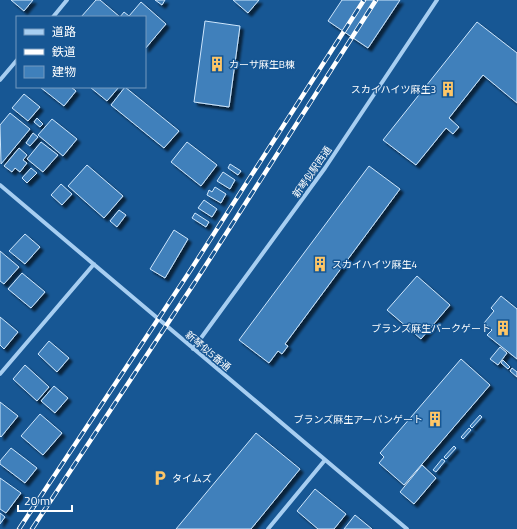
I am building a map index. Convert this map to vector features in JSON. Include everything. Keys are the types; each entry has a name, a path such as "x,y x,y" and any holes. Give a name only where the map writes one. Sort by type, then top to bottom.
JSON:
{"street":[{"path":"54,16 67,0"},
{"name":"新琴似駅西通","path":"193,349 325,168 437,0"},
{"path":"0,80 16,61"},
{"name":"新琴似5番通","path":"0,185 325,460 403,528"},
{"path":"0,374 94,264"},
{"path":"268,529 325,460"}],"building":[{"path":"11,0 33,0 24,11"},
{"path":"96,0 100,0 119,16 82,16"},
{"path":"155,0 165,0 162,5"},
{"path":"233,0 259,0 248,13"},
{"path":"342,0 400,0 368,48 328,21"},
{"path":"141,2 166,24 146,48 146,16 129,16"},
{"path":"124,12 129,16 121,16"},
{"name":"カーサ麻生B棟","path":"205,21 240,26 229,107 194,102"},
{"name":"スカイハイツ麻生3","path":"477,22 517,53 517,103 483,75 449,118 459,127 453,134 446,128 416,165 383,140"},
{"path":"41,88 72,88 76,91 64,106"},
{"path":"91,88 118,88 107,101"},
{"path":"124,88 126,88 179,131 164,148 111,105"},
{"path":"24,94 40,107 28,121 12,108"},
{"path":"10,113 30,129 1,164 0,125"},
{"path":"37,118 43,124 40,127 34,122"},
{"path":"52,119 77,139 63,156 38,135"},
{"path":"33,133 38,137 30,146 26,143"},
{"path":"41,142 58,155 43,172 27,159"},
{"path":"187,142 217,165 201,186 171,162"},
{"path":"19,148 27,155 23,160 27,163 20,172 15,168 12,172 4,166"},
{"path":"230,164 241,171 238,175 228,168"},
{"path":"87,165 123,196 104,218 68,186"},
{"name":"スカイハイツ麻生4","path":"369,166 400,189 285,344 288,346 282,354 278,351 269,363 239,340"},
{"path":"31,168 37,173 27,183 22,178"},
{"path":"223,172 235,180 230,189 217,181"},
{"path":"61,184 72,194 62,205 51,195"},
{"path":"215,187 226,194 221,203 207,195 209,190 212,192"},
{"path":"204,200 217,209 212,217 198,208"},
{"path":"119,210 126,215 117,227 110,221"},
{"path":"195,213 209,222 206,227 192,218"},
{"path":"174,230 188,239 165,278 150,269"},
{"path":"25,234 40,247 25,264 9,251"},
{"path":"0,251 19,267 4,284 0,281"},
{"path":"22,273 45,292 31,308 8,289"},
{"path":"417,276 450,305 421,339 387,310"},
{"name":"ブランズ麻生パークゲート","path":"501,296 517,309 517,359 487,335 492,330 484,323 494,311 491,308"},
{"path":"0,317 18,332 4,349 0,345"},
{"path":"49,341 69,358 57,372 38,354"},
{"path":"500,347 507,353 498,365 490,359"},
{"name":"ブランズ麻生アーバンゲート","path":"461,359 490,385 404,485 379,463 384,457 380,453"},
{"path":"503,360 510,367 508,369 501,363"},
{"path":"25,365 49,387 37,401 13,379"},
{"path":"512,368 517,372 517,377 510,371"},
{"path":"54,386 68,398 55,413 41,401"},
{"path":"0,402 18,416 1,437 0,436"},
{"path":"40,414 62,433 43,455 21,436"},
{"path":"480,415 482,417 472,428 470,426"},
{"path":"469,428 471,430 463,439 461,437"},
{"path":"256,433 300,469 251,529 176,529"},
{"path":"454,446 456,448 446,459 444,457"},
{"path":"11,448 37,468 25,483 0,464 0,461"},
{"path":"442,459 445,461 436,472 433,470"},
{"path":"422,465 436,478 414,504 400,492"},
{"path":"0,478 21,493 6,513 0,509"},
{"path":"315,489 346,514 334,529 318,529 297,511"},
{"path":"0,513 5,517 0,524"},
{"path":"355,515 372,529 344,529"}],"railway":[{"path":"19,529 190,271 364,0"},
{"path":"32,529 197,279 376,0"}],"place":[{"name":"カーサ麻生B棟","path":"217,64"},
{"name":"スカイハイツ麻生3","path":"448,89"},
{"name":"スカイハイツ麻生4","path":"320,264"},
{"name":"ブランズ麻生パークゲート","path":"503,328"},
{"name":"ブランズ麻生アーバンゲート","path":"435,419"},
{"name":"タイムズ","path":"160,478"}]}
